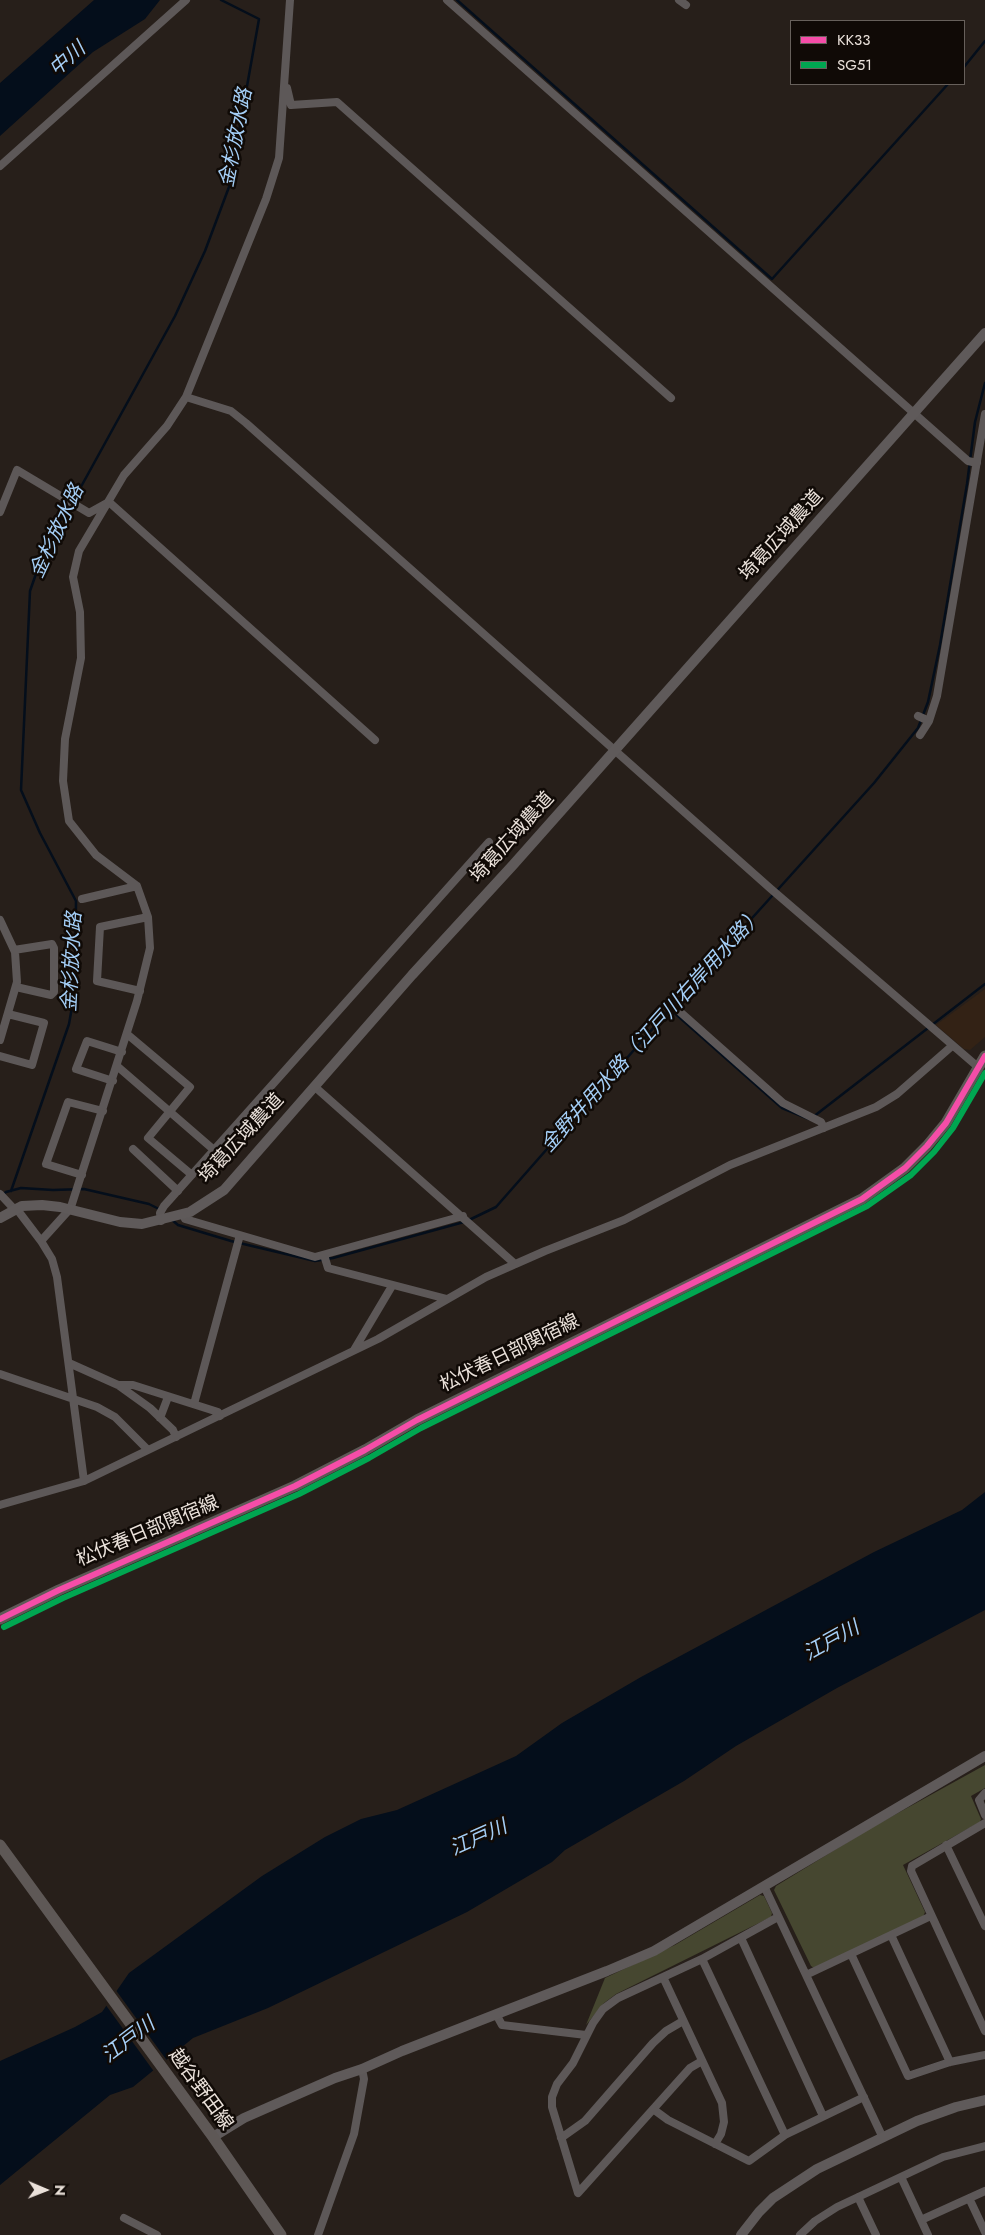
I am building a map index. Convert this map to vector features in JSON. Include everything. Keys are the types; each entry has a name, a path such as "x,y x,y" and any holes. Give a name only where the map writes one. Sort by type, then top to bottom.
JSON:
{"main road":[{"name":"松伏春日部関宿線","path":"0,1619 59,1590 295,1486 366,1450 417,1420 862,1199 905,1168 927,1146 946,1123 985,1056"},
{"name":"越谷野田線","path":"0,1845 201,2121 281,2235"}],"street":[{"path":"0,166 186,0"},
{"path":"41,1241 70,1210 118,1066 140,991 150,948 148,917 138,886 96,855 69,821 64,781 65,739 82,658 80,612 73,577 79,551 124,474 167,426 186,397 266,199 279,158 284,61 290,0"},
{"path":"447,0 968,461 976,463"},
{"path":"679,0 686,5"},
{"path":"284,61 287,96 291,105 337,102 671,398"},
{"name":"埼葛広域農道","path":"0,1218 15,1208 32,1204 70,1210 120,1222 142,1224 162,1213 182,1214 204,1204 224,1190 985,333"},
{"path":"186,397 231,412 246,423 780,897 978,1067"},
{"path":"920,735 929,721 937,696 985,414"},
{"path":"0,512 16,470 89,513 108,502"},
{"path":"108,502 375,740"},
{"path":"918,716 929,721"},
{"path":"162,1213 178,1191 214,1150 489,842"},
{"path":"82,899 138,886"},
{"path":"140,991 97,981 100,927 148,917"},
{"path":"0,920 14,950 17,982 5,1016 0,1040"},
{"path":"14,950 52,944 54,948 54,992 51,995 16,987"},
{"path":"673,1006 783,1103 821,1122 824,1128"},
{"path":"0,1056 32,1065 44,1024 5,1016"},
{"path":"127,1034 190,1088 148,1138 192,1175"},
{"path":"112,1081 76,1069 87,1041 122,1052"},
{"path":"0,1505 84,1481 412,1321 486,1277 624,1220 730,1164 876,1107 897,1094 952,1046"},
{"path":"118,1066 214,1150"},
{"path":"315,1086 515,1264"},
{"path":"82,1174 46,1164 68,1102 103,1111"},
{"path":"133,1149 178,1191"},
{"path":"2,1196 15,1208 41,1241 52,1259 57,1277 84,1481"},
{"path":"182,1214 185,1219 315,1257 463,1216"},
{"path":"194,1404 240,1235"},
{"path":"324,1255 328,1268 447,1299"},
{"path":"354,1350 392,1286"},
{"path":"69,1363 118,1385 160,1418 173,1430 176,1437"},
{"path":"0,1374 97,1407 115,1417 148,1450"},
{"path":"118,1385 133,1385 218,1412 220,1416"},
{"path":"160,1418 168,1396"},
{"path":"213,2138 244,2118 334,2078 362,2069 654,1951 985,1756"},
{"path":"985,1793 979,1800 985,1815"},
{"path":"985,1823 912,1866 911,1871 985,2031"},
{"path":"946,1845 985,1926"},
{"path":"764,1886 883,2138"},
{"path":"806,1975 931,1916"},
{"path":"702,2061 690,2068 578,2193 552,2108 552,2097 557,2084 573,2064 586,2035 604,2008 618,1998 702,1959 778,1917"},
{"path":"891,1935 950,2062"},
{"path":"741,1938 823,2116"},
{"path":"851,1954 908,2076 950,2062 985,2055"},
{"path":"702,1959 785,2135"},
{"path":"663,1977 722,2103 724,2114 721,2134 715,2144"},
{"path":"496,2014 502,2024 586,2035"},
{"path":"562,2138 584,2121 653,2043 666,2031 683,2021"},
{"path":"318,2235 354,2134 364,2078 362,2069"},
{"path":"653,2109 668,2120 749,2161 785,2135 864,2097"},
{"path":"741,2235 759,2212 786,2188 817,2168 956,2107 985,2100"},
{"path":"800,2235 825,2214 858,2197 943,2158 985,2146"},
{"path":"901,2177 928,2235"},
{"path":"921,2220 985,2190"},
{"path":"858,2197 876,2235"},
{"path":"969,2198 985,2232"},
{"path":"124,2218 157,2235"}],"shaded area":[{"path":"985,989 985,1037 970,1050 964,1049 936,1025"}],"green space":[{"path":"985,1765 985,1788 971,1796 981,1819 980,1822 903,1865 925,1912 923,1917 814,1968 811,1966 774,1890 776,1886 869,1829"},
{"path":"760,1895 764,1896 772,1913 771,1917 616,1994 604,2003 586,2025 605,1978 675,1945"}],"water":[{"name":"中川","path":"94,0 160,0 145,19 93,52 0,136 0,83"},
{"name":"江戸川","path":"985,1492 985,1610 837,1688 736,1746 684,1781 565,1850 552,1862 467,1912 268,2008 193,2038 133,2087 110,2095 0,2185 0,2061 75,2027 102,2012 129,1973 262,1876 325,1837 361,1819 397,1810 516,1756 562,1723 641,1677 874,1552 962,1510"}],"pier":[{"path":"115,1989 168,2062 155,2073 105,2004"}],"waterway":[{"name":"金杉放水路","path":"11,1191 69,1024 75,990 76,901 40,833 21,790 30,591 44,551 54,530 77,494 175,316 205,251 229,187 259,19 221,0"},
{"path":"457,0 772,279 947,85"},
{"path":"965,66 985,41"},
{"name":"金野井用水路（江戸川右岸用水路）","path":"469,1220 496,1207 670,1009 874,783 918,728 928,702 940,645 967,484 975,422 985,383"},
{"path":"813,1117 985,984"},
{"path":"670,1009 782,1108 809,1119"},
{"name":"金野井用水路（江戸川右岸用水路）","path":"2,1195 21,1188 84,1189 149,1204 159,1209"},
{"name":"金野井用水路（江戸川右岸用水路）","path":"171,1219 178,1225 231,1241 315,1261 333,1258 464,1222"}],"transit line":[{"name":"KK33","path":"0,1619 59,1590 295,1486 365,1450 417,1420 862,1199 905,1168 927,1146 946,1123 985,1056"},
{"name":"SG51","path":"4,1627 63,1598 299,1494 369,1458 421,1428 867,1206 911,1175 934,1152 953,1128 985,1073"}]}
